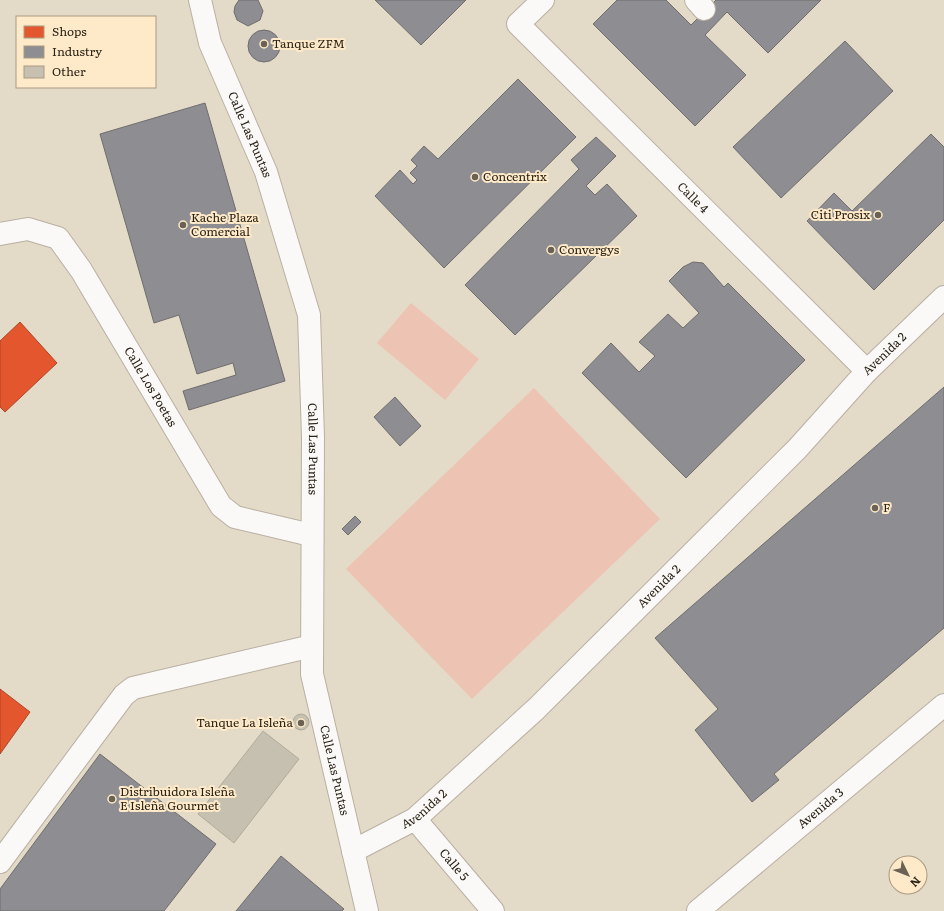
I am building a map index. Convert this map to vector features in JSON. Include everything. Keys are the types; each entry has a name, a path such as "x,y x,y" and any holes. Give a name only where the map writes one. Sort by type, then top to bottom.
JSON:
{"street":[{"name":"Calle Las Puntas","path":"200,0 210,43 266,172 309,315 313,438 311,535 312,674 367,911"},
{"name":"Calle 4","path":"542,0 518,24 867,371"},
{"name":"Calle Los Poetas","path":"0,234 28,229 58,238 81,270 221,506 235,517 311,535"},
{"name":"Avenida 2","path":"354,851 415,819 536,709 797,448 867,371 944,297"},
{"path":"0,862 124,695 133,688 312,646"},
{"name":"Avenida 3","path":"698,911 944,705"},
{"name":"Calle 5","path":"415,819 493,911"}],"shaded area":[{"path":"411,303 479,359 445,400 377,343"},
{"path":"534,388 660,519 472,699 346,569"}],"building: Shops":[{"path":"20,322 57,363 5,412 0,407 0,341"},
{"path":"0,689 30,712 0,754"}],"building: Industry":[{"name":"Tanque ZFM","path":"239,0 258,0 263,11 260,20 248,26 237,20 234,12 235,6"},
{"path":"375,0 466,0 421,45"},
{"path":"617,0 666,0 691,25 716,0 821,0 768,53 727,12 705,35 746,75 695,126 593,24"},
{"name":"Tanque ZFM","path":"261,30 267,30 276,34 280,46 276,58 267,62 261,62 252,58 248,49 248,43 252,34"},
{"path":"845,41 893,91 781,198 733,147"},
{"name":"Concentrix","path":"518,79 576,137 444,268 375,196 400,170 413,184 417,180 410,173 417,166 411,160 424,146 438,159"},
{"name":"Kache Plaza Comercial","path":"205,103 285,381 189,410 183,391 236,375 233,363 197,374 179,315 154,323 100,134"},
{"name":"Citi Prosix","path":"931,134 944,147 944,220 874,290 807,221 834,193 852,211"},
{"name":"Convergys","path":"596,137 616,156 586,186 595,195 607,184 637,216 515,335 465,285 579,169 571,160"},
{"path":"693,262 703,263 724,287 728,283 805,360 686,478 582,373 611,343 639,372 655,356 639,342 668,314 683,328 699,313 669,281 683,267"},
{"name":"F","path":"944,387 944,628 774,774 779,780 752,802 695,730 718,709 655,638"},
{"path":"395,397 421,426 400,446 374,417"},
{"path":"355,516 361,522 348,535 342,529"},
{"name":"Distribuidora Isleña E Isleña Gourmet","path":"100,754 216,844 164,911 0,911 0,889"},
{"path":"281,856 344,909 342,911 236,911"}],"building: Other":[{"name":"Tanque La Isleña","path":"298,714 304,714 309,719 307,728 304,730 298,730 293,725 293,719"},
{"path":"263,731 299,759 234,843 198,814"}],"place":[{"name":"Tanque ZFM","path":"264,44"},
{"name":"Concentrix","path":"475,177"},
{"name":"Citi Prosix","path":"878,215"},
{"name":"Kache Plaza Comercial","path":"183,225"},
{"name":"Convergys","path":"551,250"},
{"name":"F","path":"875,508"},
{"name":"Tanque La Isleña","path":"301,723"},
{"name":"Distribuidora Isleña E Isleña Gourmet","path":"112,799"}]}
